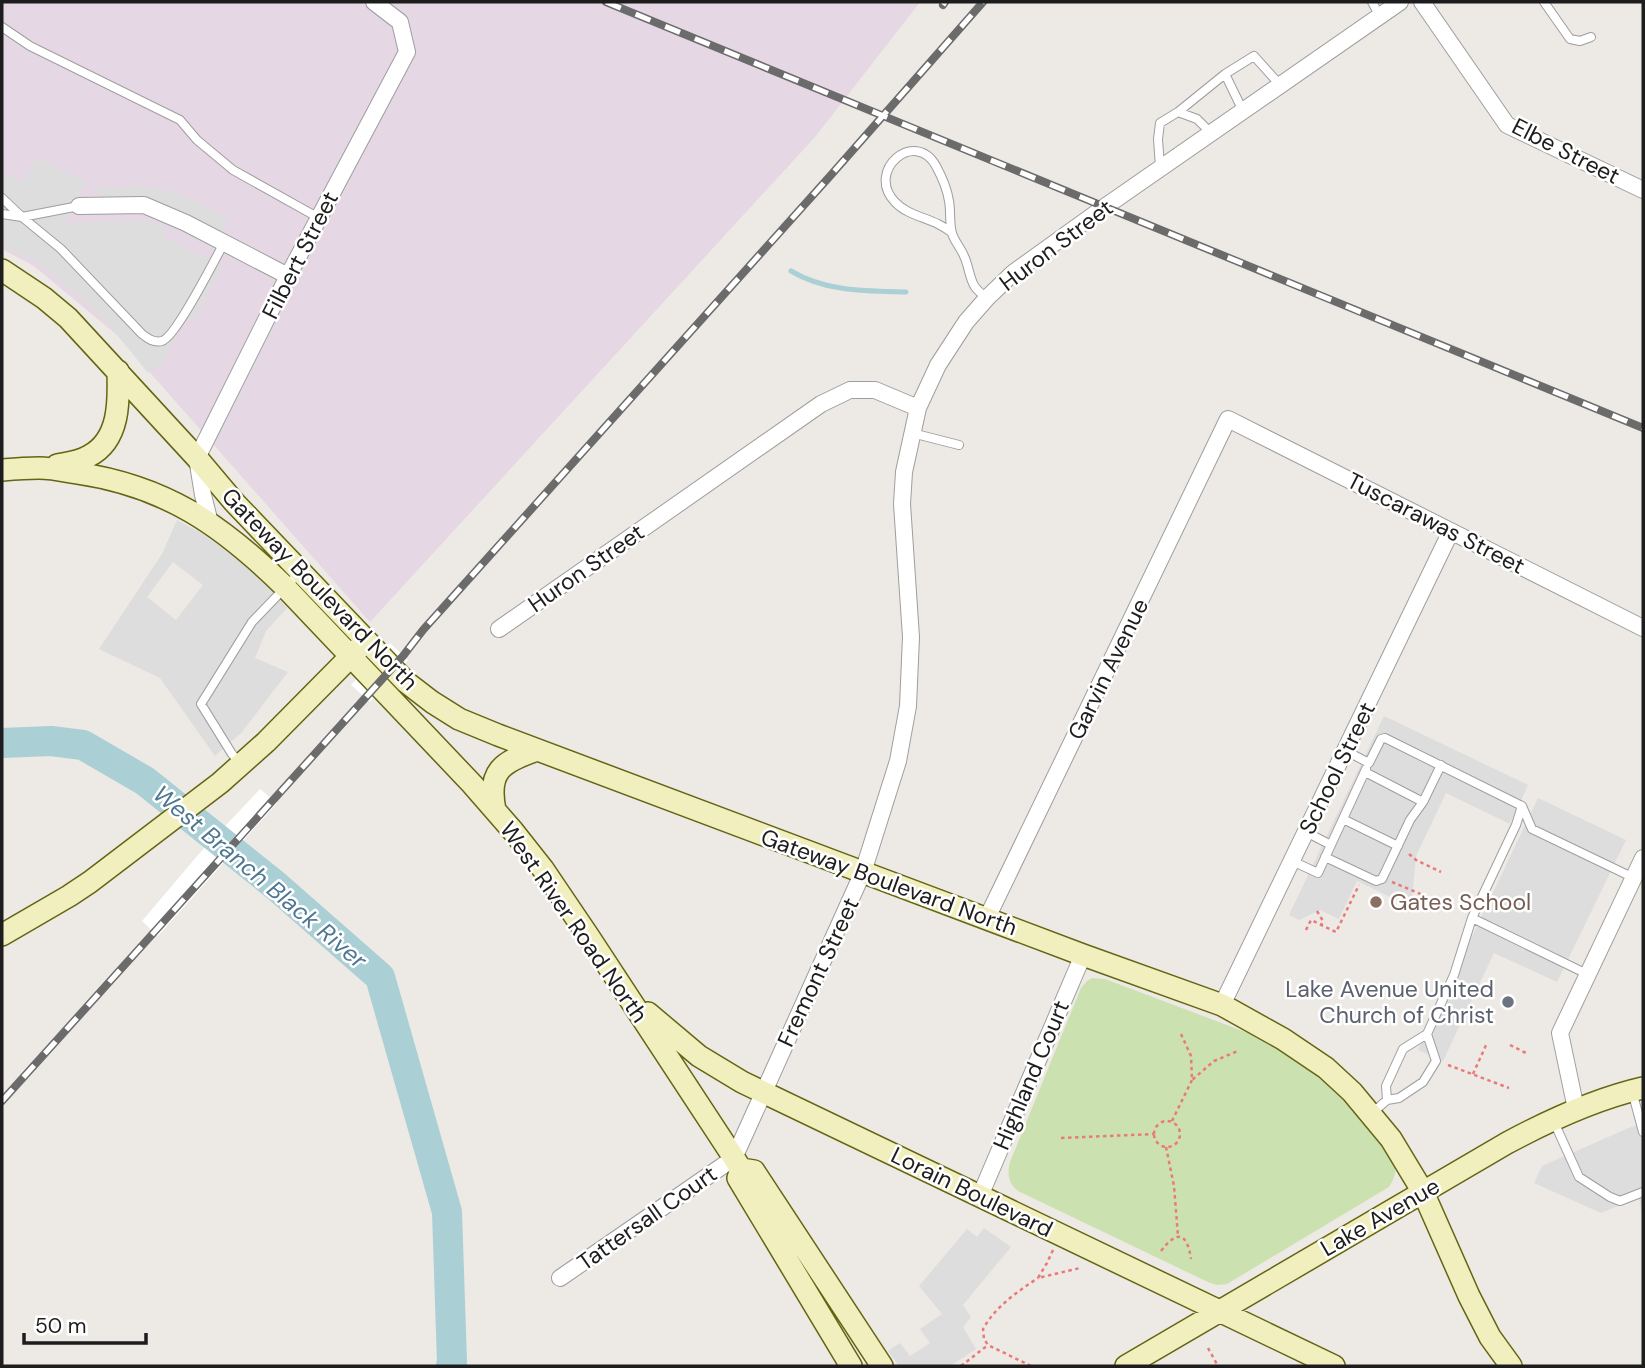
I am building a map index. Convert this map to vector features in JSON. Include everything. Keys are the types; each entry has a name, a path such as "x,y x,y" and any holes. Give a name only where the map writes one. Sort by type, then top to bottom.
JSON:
{"main road":[{"name":"Gateway Boulevard North","path":"2,270 68,318 234,502 406,682 460,719 1222,1005 1306,1054 1352,1092 1397,1148 1423,1192 1469,1296 1495,1344 1511,1366"},
{"path":"41,468 76,461 98,450 112,430 117,413 118,371"},
{"name":"West River Road North","path":"2,470 41,468 107,477 177,504 210,523 256,559 285,587 449,760 495,810 542,869 589,937 737,1164 738,1178 851,1366"},
{"path":"2,934 69,896 220,783 266,742 366,640"},
{"path":"495,810 492,790 501,768 512,759 537,750"},
{"name":"Lorain Boulevard","path":"626,993 659,1024 729,1075 1334,1366"},
{"name":"Lake Avenue","path":"1126,1366 1507,1143 1553,1119 1637,1090"},
{"name":"West River Road North","path":"737,1164 754,1171 882,1366"}],"street":[{"name":"Filbert Street","path":"197,458 288,276 407,52 400,22 374,2"},
{"name":"Huron Street","path":"499,629 821,404 850,390 875,390 918,408 938,365 966,322 986,298 1013,273 1280,85 1376,9 1400,2"},
{"name":"Elbe Street","path":"1422,2 1507,125 1643,190"},
{"path":"79,206 144,205 186,223 288,276"},
{"name":"Fremont Street","path":"737,1164 762,1092 863,872 898,761 908,706 911,637 902,504 904,472 918,408"},
{"name":"Tuscarawas Street","path":"1228,419 1643,628"},
{"name":"Garvin Avenue","path":"987,918 1228,419"},
{"path":"197,458 210,523"},
{"name":"School Street","path":"1222,1005 1451,531"},
{"path":"1576,1110 1560,1032 1643,858"},
{"name":"Highland Court","path":"980,1196 1083,955"},
{"name":"Tattersall Court","path":"560,1278 737,1164"}],"lane":[{"path":"1544,2 1570,39 1580,41 1591,37"},
{"path":"2,27 30,46 180,120 197,140 233,170 319,218"},
{"path":"1160,169 1160,123 1225,74 1254,56 1280,85"},
{"path":"1225,74 1243,111"},
{"path":"1178,112 1197,119 1211,133"},
{"path":"951,232 895,203 887,191 885,179 890,165 898,155 909,151 922,153 933,161 943,180 949,201 951,232 965,257 975,287 986,298"},
{"path":"2,198 61,248 142,334 149,340 158,342 165,340 186,311 224,243"},
{"path":"2,214 22,217 79,206"},
{"path":"912,433 959,445"},
{"path":"242,764 232,754 201,704 252,622 301,572"},
{"path":"1292,861 1318,873 1364,772 1381,739 1385,738 1522,806 1532,829 1634,878"},
{"path":"1346,751 1369,763"},
{"path":"1325,858 1376,881 1382,879 1410,820 1423,802 1441,765"},
{"path":"1364,772 1423,802"},
{"path":"1387,1100 1386,1086 1403,1049 1427,1034 1454,975 1472,918 1516,825 1522,806"},
{"path":"1343,819 1398,846"},
{"path":"1306,832 1331,845"},
{"path":"1472,918 1587,974"},
{"path":"1371,1114 1387,1100 1399,1098 1423,1082 1436,1061 1427,1034"},
{"path":"1637,1090 1643,1132"},
{"path":"1553,1119 1579,1177 1620,1201 1643,1192"}],"path":[{"path":"1416,860 1441,872"},
{"path":"1382,879 1413,889 1435,900"},
{"path":"1306,930 1311,920 1336,933 1360,883"},
{"path":"1317,911 1323,921 1321,926"},
{"path":"1181,1034 1191,1056 1192,1080"},
{"path":"1473,1074 1487,1043"},
{"path":"1510,1045 1526,1053"},
{"path":"1172,1122 1192,1080 1214,1061 1238,1051"},
{"path":"1445,1064 1509,1087"},
{"path":"1163,1121 1172,1122 1178,1127 1180,1136 1176,1143 1166,1147 1156,1142 1154,1134 1154,1130 1163,1121"},
{"path":"1061,1138 1154,1134"},
{"path":"1166,1147 1174,1186 1178,1236"},
{"path":"1161,1251 1172,1238 1178,1236"},
{"path":"1178,1236 1187,1242 1191,1259"},
{"path":"1038,1278 1053,1250"},
{"path":"1031,1366 988,1345 983,1329 991,1316 1038,1278 1080,1268"},
{"path":"961,1366 988,1345"},
{"path":"1208,1348 1218,1366"}],"shaded area":[{"path":"2,2 920,2 815,137 370,622 117,335 34,266 2,249"},
{"path":"37,157 87,183 44,259 66,223 146,220 166,227 162,236 222,267 195,319 187,315 161,367 157,365 148,373 115,332 82,299 41,264 2,245 2,172 24,183"},
{"path":"145,186 169,191 177,196 179,193 228,219 218,239 144,205 103,206 98,187"},
{"path":"177,520 235,557 287,608 266,631 255,658 288,672 242,732 215,756 160,678 99,649 162,554","holes":["173,562 203,585 176,620 147,597"]},
{"path":"1384,716 1528,785 1510,824 1446,793 1416,856 1409,906 1357,881 1339,919 1320,910 1299,920 1289,915"},
{"path":"1538,798 1626,840 1557,982 1494,953 1443,1061 1418,1050"},
{"path":"1643,1124 1643,1210 1639,1197 1601,1213 1534,1183 1542,1166"},
{"path":"984,1228 1011,1247 963,1305 971,1317 963,1327 976,1349 950,1366 899,1366 888,1351 900,1343 910,1356 930,1343 920,1329 942,1314 919,1286 967,1229 977,1237"}],"green space":[{"path":"1092,978 1105,979 1248,1033 1302,1064 1349,1104 1390,1154 1395,1172 1389,1187 1227,1284 1218,1285 1018,1191 1009,1178 1010,1162 1081,988"}],"pier":[{"path":"390,643 408,660 370,702 351,685"},
{"path":"260,789 277,803 158,936 142,921 198,855"}],"waterway":[{"path":"791,271 832,287 906,292"},
{"name":"West Branch Black River","path":"2,743 51,741 83,745 145,781 275,885 380,977 447,1212 451,1366"}],"railway":[{"path":"606,2 1643,428"},
{"path":"2,1101 403,656 423,630 983,2"}],"place":[{"name":"Gates School","path":"1376,902"},
{"name":"Lake Avenue United Church of Christ","path":"1508,1002"}]}
